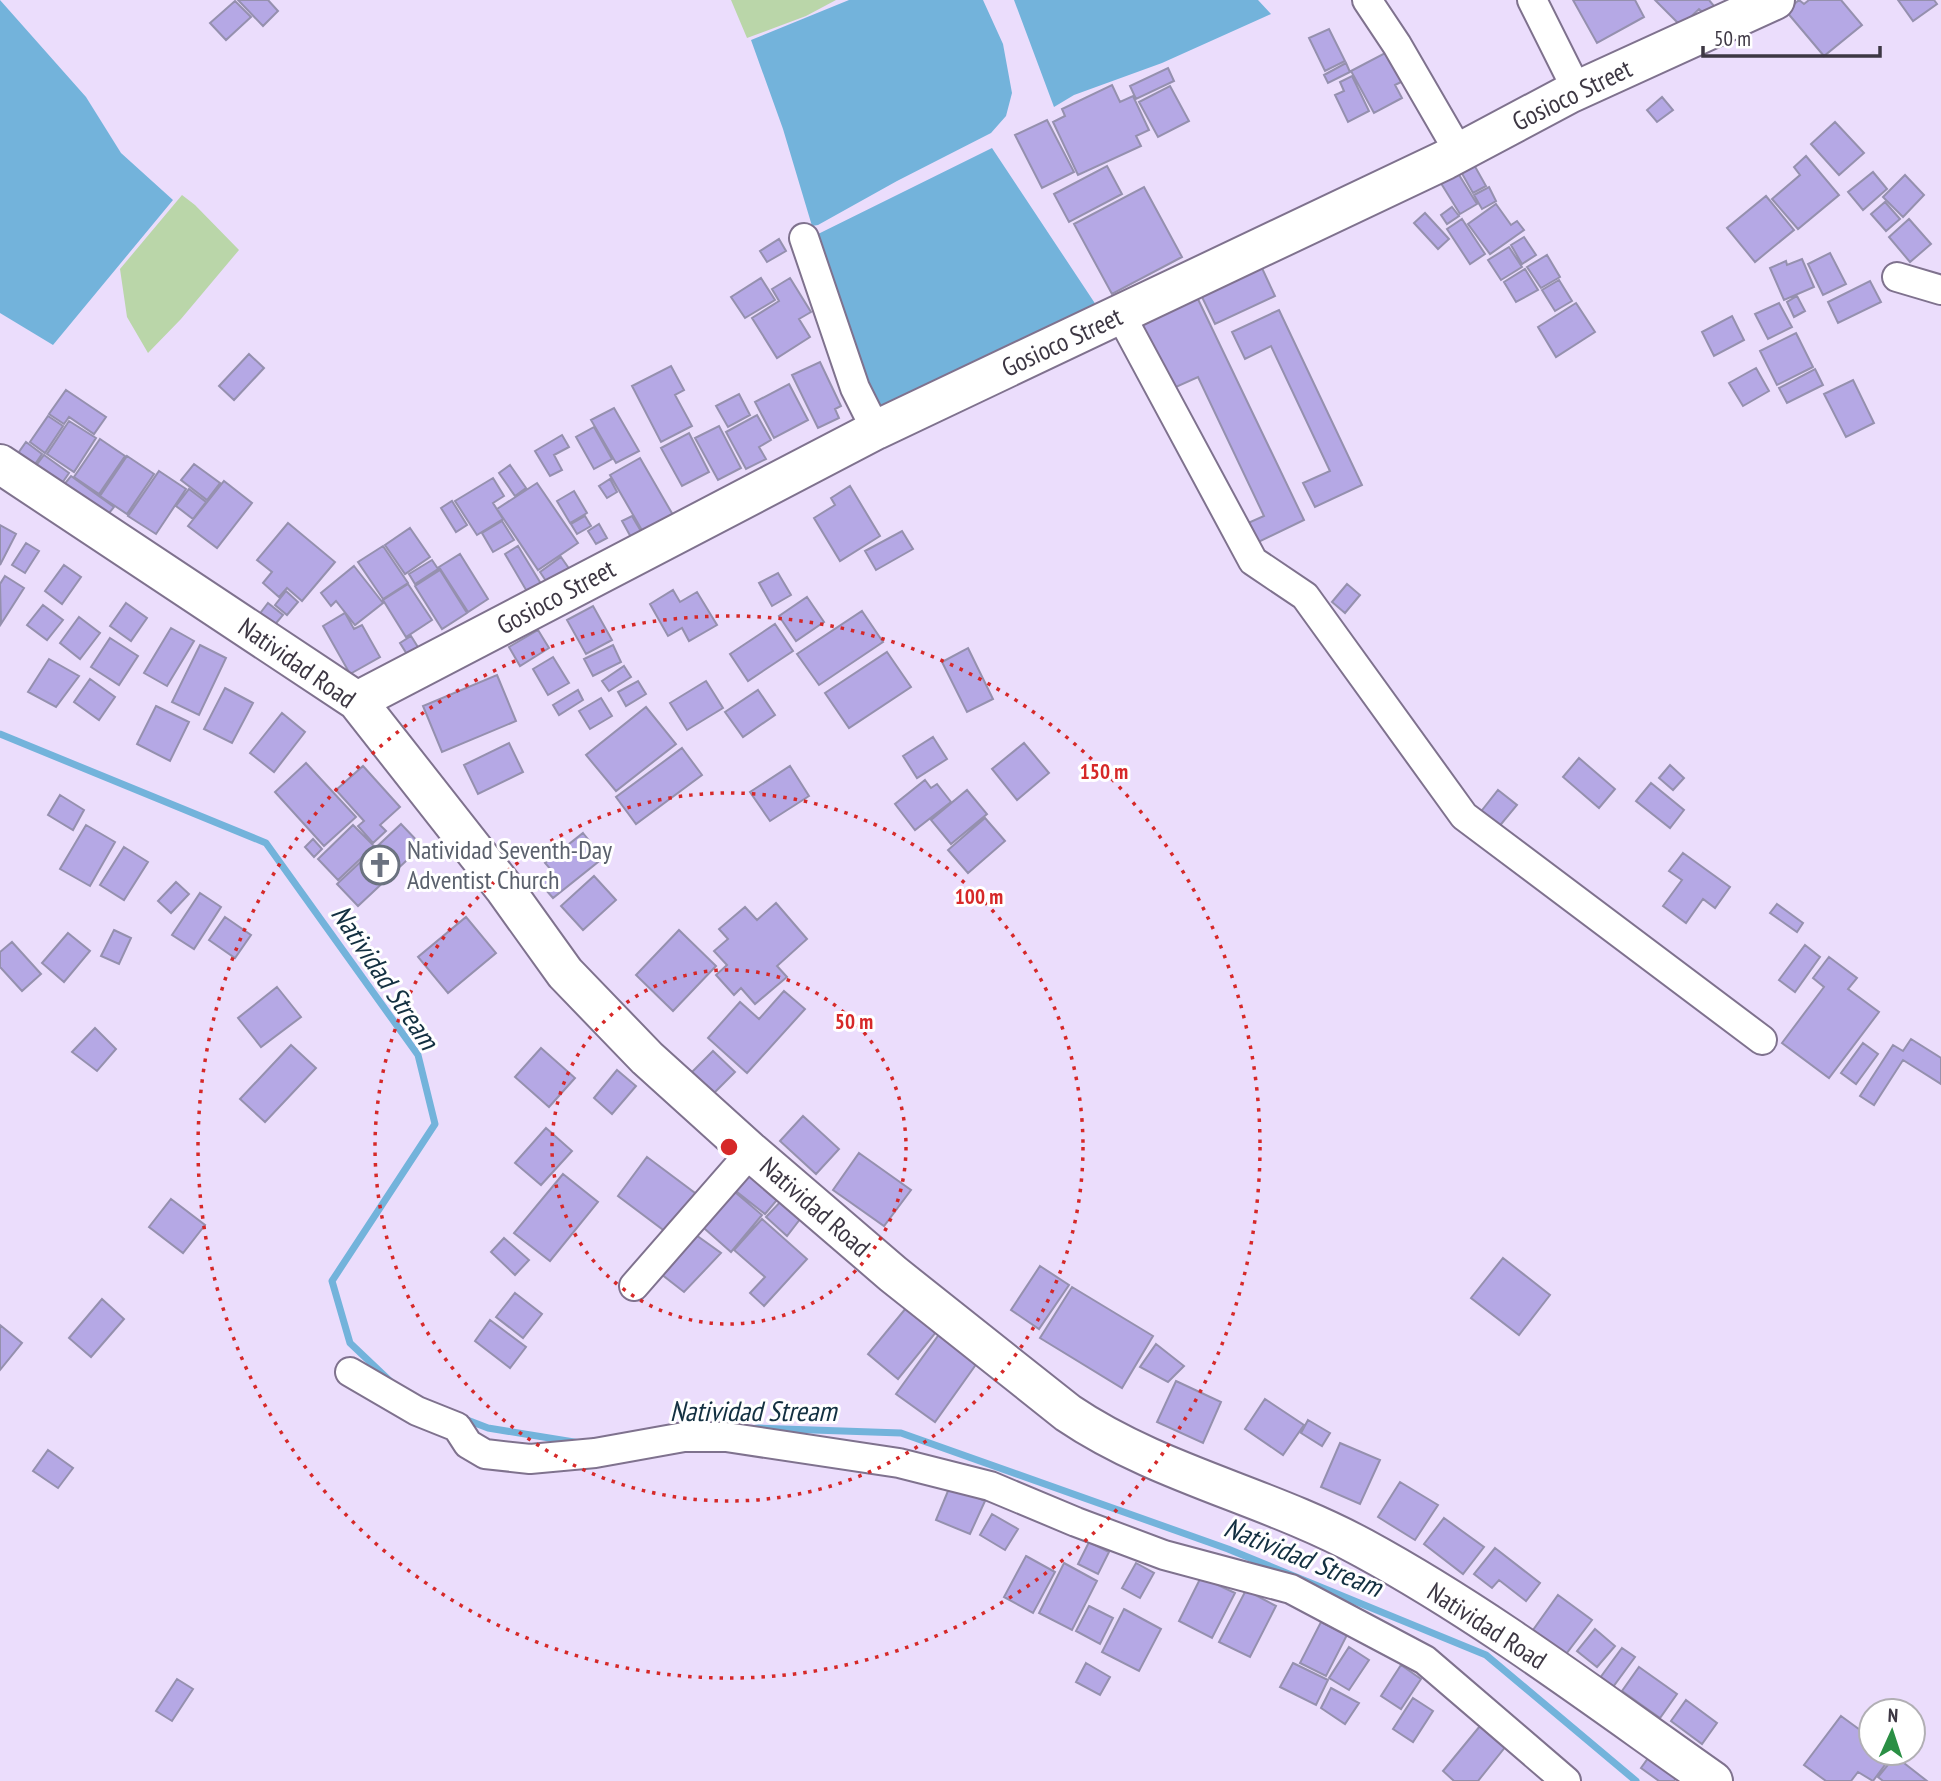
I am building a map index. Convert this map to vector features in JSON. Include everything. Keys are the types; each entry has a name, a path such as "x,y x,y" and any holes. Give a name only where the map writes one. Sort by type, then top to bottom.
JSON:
{"street":[{"path":"1367,0 1397,45 1459,152"},
{"path":"1532,0 1577,90"},
{"name":"Gosioco Street","path":"357,701 876,430 1459,152 1577,90 1775,0"},
{"path":"804,238 855,388 876,430"},
{"path":"1897,277 1941,290"},
{"path":"1120,314 1253,561 1305,596 1464,816 1762,1040"},
{"name":"Natividad Road","path":"0,464 357,701 504,888 565,973 647,1058 893,1274 1092,1429 1128,1448 1242,1494 1361,1547 1488,1623 1713,1781"},
{"path":"634,1286 751,1152"},
{"path":"350,1372 418,1411 457,1427 468,1444 485,1454 530,1460 595,1453 684,1437 726,1437 899,1463 990,1486 1164,1555 1291,1589 1425,1660 1566,1781"}],"green space":[{"path":"731,0 836,0 806,16 747,38"},
{"path":"182,195 239,250 181,319 148,353 127,317 120,269"}],"water":[{"path":"0,0 86,97 121,153 173,200 53,345 0,313"},
{"path":"849,0 983,0 1003,44 1012,93 1006,116 991,133 812,226 783,129 751,40"},
{"path":"1014,0 1258,0 1271,14 1162,63 1074,95 1054,107"},
{"path":"992,148 1104,317 877,418 810,238"}],"building":[{"path":"238,0 268,0 278,11 263,26"},
{"path":"1573,0 1635,0 1644,17 1597,43"},
{"path":"1655,0 1709,0 1714,6 1706,15 1699,9 1681,26"},
{"path":"1799,0 1804,4 1809,0 1841,0 1862,25 1824,56 1786,11"},
{"path":"1898,0 1934,0 1937,4 1913,21"},
{"path":"235,1 251,17 226,40 210,23"},
{"path":"1329,29 1345,61 1325,71 1309,38"},
{"path":"1387,52 1403,81 1395,85 1402,98 1374,113 1351,71"},
{"path":"1346,63 1350,72 1328,83 1324,75"},
{"path":"1168,68 1174,81 1136,99 1130,86"},
{"path":"1352,76 1369,111 1348,122 1335,95 1344,91 1340,82"},
{"path":"1112,85 1120,102 1133,96 1149,130 1136,136 1141,146 1078,175 1053,122 1065,116 1062,109"},
{"path":"1170,86 1189,121 1158,137 1139,102"},
{"path":"1662,97 1673,110 1657,122 1647,110"},
{"path":"1047,120 1074,172 1042,188 1015,135"},
{"path":"1835,122 1864,153 1839,175 1811,144"},
{"path":"1806,156 1839,195 1798,229 1772,199 1800,175 1794,167"},
{"path":"1473,163 1486,186 1473,193 1460,170"},
{"path":"1107,166 1122,194 1069,222 1054,194"},
{"path":"1456,170 1477,204 1460,214 1439,180"},
{"path":"1873,172 1887,189 1863,210 1848,192"},
{"path":"1905,175 1924,195 1903,217 1883,197"},
{"path":"1144,187 1182,257 1112,294 1074,224"},
{"path":"1489,187 1496,201 1482,209 1474,195"},
{"path":"1766,196 1794,230 1755,262 1727,228"},
{"path":"1885,202 1900,219 1886,231 1871,214"},
{"path":"1496,204 1511,225 1517,221 1524,230 1490,254 1468,224"},
{"path":"1452,207 1459,216 1447,224 1441,215"},
{"path":"1425,213 1449,239 1438,249 1414,223"},
{"path":"1462,219 1485,254 1470,264 1447,229"},
{"path":"1909,219 1931,244 1910,262 1889,237"},
{"path":"1524,237 1536,255 1522,264 1511,245"},
{"path":"779,239 786,251 767,262 760,251"},
{"path":"1509,247 1522,267 1501,280 1488,260"},
{"path":"1830,253 1846,284 1823,295 1808,264"},
{"path":"1547,255 1560,277 1541,288 1527,267"},
{"path":"1802,259 1814,287 1784,300 1770,268 1786,261 1787,265"},
{"path":"1261,266 1275,296 1215,324 1201,295"},
{"path":"1525,269 1538,290 1516,302 1504,282"},
{"path":"761,278 775,300 745,318 731,297"},
{"path":"790,278 811,312 799,319 810,337 777,358 752,318 779,301 772,289"},
{"path":"1559,280 1572,301 1555,311 1542,290"},
{"path":"1870,281 1881,302 1838,323 1828,302"},
{"path":"1196,295 1304,520 1248,547 1239,527 1264,516 1198,377 1167,391 1135,324"},
{"path":"1797,296 1805,311 1794,317 1787,302"},
{"path":"1576,303 1595,332 1556,357 1538,327"},
{"path":"1779,303 1792,327 1768,339 1755,314"},
{"path":"1279,310 1362,485 1315,507 1303,483 1330,471 1271,346 1245,359 1232,332"},
{"path":"1732,316 1744,340 1714,356 1702,332"},
{"path":"1796,333 1813,367 1777,385 1760,351"},
{"path":"249,354 264,368 234,400 219,386"},
{"path":"820,362 841,406 835,409 839,418 818,428 792,375"},
{"path":"671,366 684,390 675,395 692,426 661,442 632,386"},
{"path":"1756,368 1769,391 1743,406 1729,383"},
{"path":"1815,369 1823,385 1787,403 1779,388"},
{"path":"1853,380 1874,423 1846,437 1824,394"},
{"path":"789,384 808,420 774,438 755,402"},
{"path":"66,390 106,417 94,434 69,417 64,424 49,414"},
{"path":"739,394 750,415 728,427 716,406"},
{"path":"614,408 639,451 616,463 591,420"},
{"path":"757,415 771,440 759,447 766,459 746,469 726,432"},
{"path":"48,416 63,426 45,453 30,442"},
{"path":"69,421 96,438 74,472 47,454"},
{"path":"719,426 741,468 718,480 695,438"},
{"path":"594,427 612,459 594,469 576,437"},
{"path":"689,433 709,472 682,486 661,448"},
{"path":"562,435 569,447 554,455 562,470 550,476 535,451"},
{"path":"100,439 125,456 99,494 74,477"},
{"path":"26,442 42,454 31,470 14,459"},
{"path":"44,455 69,473 58,489 32,471"},
{"path":"127,456 154,474 127,514 100,496"},
{"path":"640,458 673,515 643,532 610,475"},
{"path":"194,464 220,483 207,500 181,480"},
{"path":"510,465 526,488 515,496 499,473"},
{"path":"159,471 186,489 156,534 128,516"},
{"path":"71,476 114,507 105,518 62,487"},
{"path":"493,478 504,496 493,503 503,519 477,535 455,501"},
{"path":"610,479 617,492 607,498 599,486"},
{"path":"224,481 252,503 217,548 188,526"},
{"path":"537,483 578,543 538,570 497,509"},
{"path":"850,486 880,536 840,561 814,518 835,505 831,498"},
{"path":"189,489 206,502 193,519 176,506"},
{"path":"574,491 587,513 570,523 557,501"},
{"path":"452,501 467,525 456,532 441,508"},
{"path":"585,516 591,526 577,534 571,524"},
{"path":"632,516 642,533 632,539 622,521"},
{"path":"502,521 514,540 493,552 482,533"},
{"path":"288,523 335,562 302,601 287,588 279,597 263,583 272,572 257,560"},
{"path":"599,524 607,538 596,544 588,531"},
{"path":"0,525 16,534 0,565"},
{"path":"410,528 430,557 405,574 385,545"},
{"path":"902,531 913,549 876,570 865,551"},
{"path":"26,543 39,551 25,573 12,565"},
{"path":"383,546 408,583 383,599 358,562"},
{"path":"518,546 543,587 529,595 505,554"},
{"path":"460,554 488,599 468,612 439,567"},
{"path":"561,557 570,570 548,584 540,572"},
{"path":"432,560 438,569 415,584 409,574"},
{"path":"64,565 81,577 62,604 45,591"},
{"path":"354,566 383,603 355,625 336,601 331,606 321,593"},
{"path":"440,570 467,613 442,629 415,586"},
{"path":"778,573 791,595 772,606 759,583"},
{"path":"5,576 24,588 1,624 0,584"},
{"path":"408,584 432,620 406,637 383,600"},
{"path":"1347,584 1360,595 1345,613 1332,602"},
{"path":"673,590 680,602 697,592 717,625 689,641 682,628 668,636 650,604"},
{"path":"286,591 298,602 287,615 275,605"},
{"path":"807,597 824,622 796,641 779,616"},
{"path":"126,603 147,618 131,641 110,626"},
{"path":"268,603 283,615 272,628 258,616"},
{"path":"43,605 63,620 47,640 27,625"},
{"path":"593,606 612,640 586,654 567,620"},
{"path":"862,611 883,642 819,685 797,654"},
{"path":"345,613 354,629 362,625 380,657 350,674 323,626"},
{"path":"79,617 100,633 80,659 60,643"},
{"path":"775,624 793,651 748,681 730,654"},
{"path":"171,628 194,641 167,686 144,673"},
{"path":"538,630 549,648 520,666 509,647"},
{"path":"411,636 421,652 410,659 400,643"},
{"path":"110,638 138,656 119,685 91,667"},
{"path":"200,645 226,658 199,715 172,702"},
{"path":"613,645 621,662 593,676 584,659"},
{"path":"968,648 993,699 967,712 942,662"},
{"path":"887,652 911,687 849,728 825,693"},
{"path":"553,657 569,683 548,695 533,669"},
{"path":"49,659 79,676 56,707 28,692"},
{"path":"624,666 631,677 609,691 602,681"},
{"path":"497,675 516,721 442,752 423,706"},
{"path":"90,679 115,697 99,720 74,702"},
{"path":"638,681 646,694 626,706 618,692"},
{"path":"706,681 723,708 687,730 670,703"},
{"path":"225,688 253,703 232,743 204,729"},
{"path":"578,690 583,700 559,715 553,705"},
{"path":"758,690 775,715 743,737 725,712"},
{"path":"601,698 612,716 590,729 579,711"},
{"path":"156,706 189,722 170,761 137,744"},
{"path":"646,707 676,744 616,791 586,755"},
{"path":"282,713 305,732 274,772 250,753"},
{"path":"933,737 947,759 917,778 903,756"},
{"path":"509,743 523,772 478,794 464,765"},
{"path":"1024,743 1049,773 1017,800 992,769"},
{"path":"682,748 702,775 636,824 616,797"},
{"path":"1579,758 1615,789 1599,808 1563,777"},
{"path":"306,763 356,817 324,846 275,792"},
{"path":"1670,765 1684,778 1673,790 1659,778"},
{"path":"363,766 400,807 380,825 386,831 373,843 358,826 364,821 336,790"},
{"path":"790,766 809,796 770,821 750,792"},
{"path":"925,780 931,788 937,784 951,802 915,830 895,804"},
{"path":"1651,783 1684,810 1670,828 1636,801"},
{"path":"967,790 987,814 951,844 931,820"},
{"path":"1498,790 1517,805 1497,829 1479,814"},
{"path":"60,795 84,810 73,830 48,815"},
{"path":"985,818 1005,841 968,873 948,850"},
{"name":"Natividad Seventh-Day Adventist Church","path":"401,824 422,846 358,906 337,884"},
{"path":"86,825 115,842 90,886 60,869"},
{"path":"353,825 374,846 338,880 318,859"},
{"path":"583,833 603,858 553,898 540,883 553,872 545,863"},
{"path":"313,839 322,849 314,857 305,847"},
{"path":"124,847 148,862 124,900 100,885"},
{"path":"1683,853 1730,887 1715,908 1703,899 1686,923 1663,906 1682,880 1669,871"},
{"path":"594,876 616,900 583,930 561,906"},
{"path":"176,882 189,894 171,913 158,901"},
{"path":"200,893 221,907 194,949 172,935"},
{"path":"776,903 807,939 777,966 787,977 755,1004 741,988 734,995 716,975 727,965 714,951 728,939 719,929 745,907 757,920"},
{"path":"1777,904 1803,923 1797,932 1770,913"},
{"path":"225,917 251,935 235,958 209,940"},
{"path":"466,917 496,953 448,993 418,957"},
{"path":"114,930 131,938 119,964 101,956"},
{"path":"679,930 716,966 673,1011 636,975"},
{"path":"68,933 90,951 64,982 42,963"},
{"path":"12,942 41,974 22,991 0,967 0,952"},
{"path":"1805,945 1820,957 1795,992 1779,980"},
{"path":"1829,957 1857,978 1848,989 1879,1012 1829,1078 1782,1043 1824,987 1813,978"},
{"path":"277,987 301,1017 261,1047 238,1018"},
{"path":"784,991 805,1009 747,1073 708,1038 740,1002 759,1019"},
{"path":"95,1028 116,1049 97,1071 72,1052"},
{"path":"1911,1039 1941,1058 1941,1084 1903,1060 1874,1105 1860,1096 1893,1045 1903,1051"},
{"path":"1863,1043 1878,1054 1856,1084 1841,1073"},
{"path":"291,1045 316,1068 265,1122 240,1099"},
{"path":"541,1048 575,1078 549,1107 515,1077"},
{"path":"713,1051 735,1072 713,1094 691,1073"},
{"path":"617,1070 636,1086 612,1114 594,1098"},
{"path":"803,1116 839,1149 816,1174 780,1141"},
{"path":"546,1128 572,1151 541,1185 515,1163"},
{"path":"859,1153 911,1190 884,1226 833,1190"},
{"path":"647,1157 703,1199 674,1238 618,1196"},
{"path":"744,1163 782,1194 765,1214 727,1184"},
{"path":"563,1174 598,1202 550,1261 514,1233"},
{"path":"729,1187 762,1215 731,1252 697,1222"},
{"path":"171,1199 205,1225 183,1253 149,1227"},
{"path":"783,1199 804,1214 787,1236 766,1217"},
{"path":"762,1219 807,1259 764,1306 750,1293 765,1277 734,1250"},
{"path":"689,1230 721,1253 684,1292 656,1270"},
{"path":"504,1238 529,1260 515,1275 491,1252"},
{"path":"1503,1258 1550,1295 1519,1335 1471,1298"},
{"path":"1040,1266 1069,1285 1039,1329 1011,1310"},
{"path":"1072,1287 1153,1336 1122,1388 1040,1338"},
{"path":"515,1293 542,1314 523,1338 496,1317"},
{"path":"102,1299 124,1319 91,1357 69,1338"},
{"path":"911,1302 941,1326 898,1379 868,1354"},
{"path":"490,1320 526,1347 510,1368 475,1341"},
{"path":"0,1325 22,1343 0,1370"},
{"path":"943,1329 982,1356 935,1422 896,1394"},
{"path":"1156,1344 1184,1366 1168,1382 1140,1367"},
{"path":"1176,1381 1221,1402 1203,1443 1157,1422"},
{"path":"1265,1399 1304,1425 1283,1455 1245,1429"},
{"path":"1308,1420 1330,1433 1322,1446 1301,1433"},
{"path":"1340,1443 1380,1460 1360,1504 1321,1487"},
{"path":"48,1450 73,1468 58,1488 33,1471"},
{"path":"1400,1482 1438,1505 1415,1540 1378,1517"},
{"path":"950,1486 985,1501 970,1534 936,1520"},
{"path":"992,1514 1018,1529 1005,1550 980,1535"},
{"path":"1444,1518 1484,1547 1463,1574 1424,1544"},
{"path":"1089,1542 1109,1552 1098,1574 1078,1564"},
{"path":"1495,1548 1540,1583 1526,1601 1499,1580 1492,1588 1474,1574"},
{"path":"1026,1556 1055,1572 1033,1613 1004,1597"},
{"path":"1064,1563 1097,1581 1072,1630 1039,1613"},
{"path":"1136,1563 1154,1573 1140,1598 1122,1588"},
{"path":"1201,1577 1235,1593 1212,1638 1179,1621"},
{"path":"1246,1590 1276,1606 1250,1657 1219,1642"},
{"path":"1558,1595 1592,1620 1566,1654 1533,1630"},
{"path":"1089,1606 1113,1618 1100,1644 1076,1631"},
{"path":"1124,1609 1161,1629 1139,1671 1102,1652"},
{"path":"1321,1622 1347,1635 1326,1676 1300,1663"},
{"path":"1595,1629 1615,1646 1597,1667 1577,1651"},
{"path":"1349,1647 1369,1660 1349,1690 1329,1678"},
{"path":"1622,1648 1635,1657 1610,1691 1597,1682"},
{"path":"1086,1663 1110,1677 1100,1695 1076,1682"},
{"path":"1293,1663 1328,1680 1316,1705 1280,1687"},
{"path":"1401,1665 1421,1679 1401,1709 1381,1696"},
{"path":"1639,1667 1677,1694 1660,1718 1622,1691"},
{"path":"177,1679 193,1689 172,1721 156,1711"},
{"path":"1331,1688 1359,1703 1345,1724 1321,1708"},
{"path":"1413,1698 1433,1711 1413,1742 1393,1729"},
{"path":"1686,1700 1717,1723 1702,1744 1671,1721"},
{"path":"1841,1716 1857,1728 1857,1767 1883,1767 1873,1781 1858,1772 1851,1781 1826,1781 1804,1765"},
{"path":"1480,1726 1506,1746 1478,1781 1454,1781 1443,1771"},
{"path":"1651,1754 1679,1774 1674,1781 1659,1781 1641,1768"},
{"path":"1886,1767 1909,1767 1927,1781 1883,1781 1878,1777"}],"waterway":[{"name":"Natividad Stream","path":"0,734 266,843 418,1055 435,1124 332,1281 350,1343 390,1381"},
{"name":"Natividad Stream","path":"462,1418 488,1428 580,1443"},
{"name":"Natividad Stream","path":"757,1428 901,1433 1228,1549 1486,1655 1636,1781"}],"place":[{"name":"Natividad Seventh-Day Adventist Church","path":"380,865"}]}
